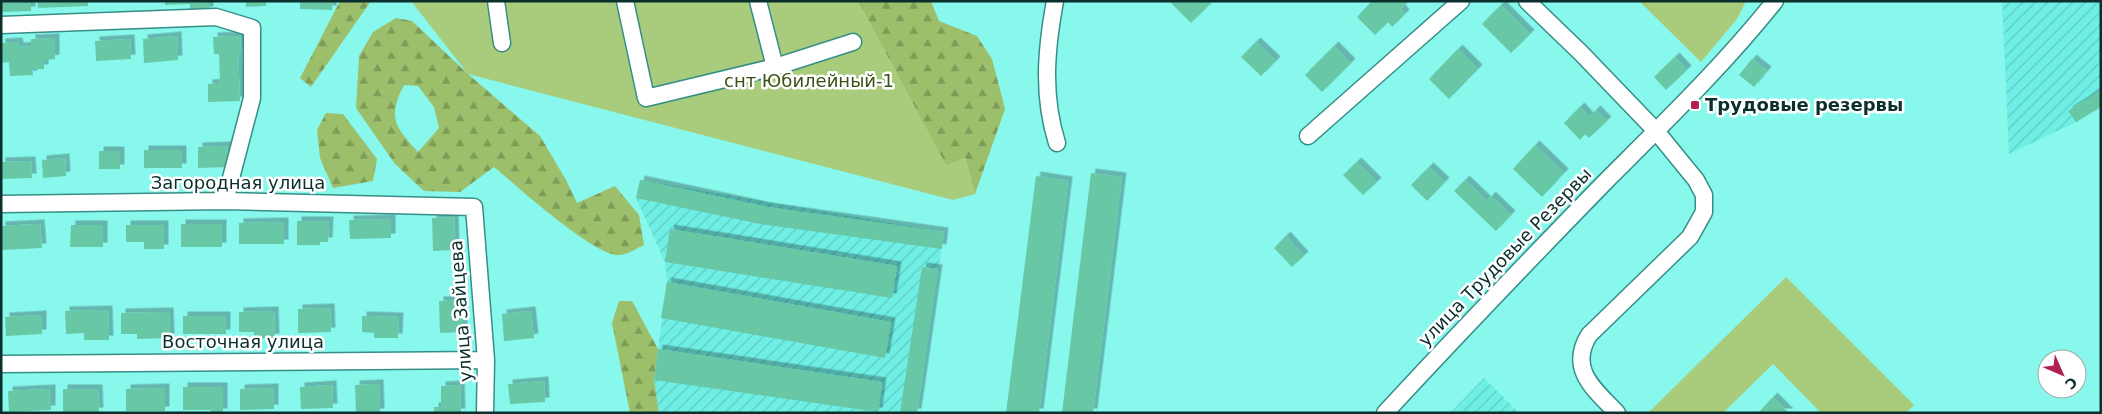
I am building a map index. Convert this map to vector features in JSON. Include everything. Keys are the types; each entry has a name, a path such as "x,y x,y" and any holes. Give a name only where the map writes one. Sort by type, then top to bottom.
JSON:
{"street":[{"path":"496,1 502,43"},
{"path":"625,1 646,98 775,67 852,42"},
{"path":"758,1 775,67"},
{"path":"1055,1 1047,48 1046,80 1048,108 1057,143"},
{"path":"1308,136 1461,1"},
{"path":"1527,1 1582,53 1656,131 1701,188 1705,204 1700,221 1690,237 1583,344 1580,354 1583,371 1592,386 1617,413"},
{"name":"улица Трудовые Резервы","path":"1385,413 1483,307 1718,68 1775,1"},
{"path":"1,25 216,17 252,28 252,98 225,200"},
{"name":"Загородная улица","path":"1,204 225,200 474,207"},
{"name":"улица Зайцева","path":"474,207 486,360 485,413"},
{"name":"Восточная улица","path":"1,364 486,360"}],"shaded area":[{"path":"2002,1 2101,1 2101,107 2076,122 2009,154"},
{"path":"640,180 944,232 917,413 659,413 654,380 667,282 665,262 636,198"},
{"path":"1484,378 1519,413 1450,413"}],"green space":[{"path":"340,1 371,1 311,87 300,78"},
{"name":"снт Юбилейный-1","path":"411,1 858,1 946,165 965,158 975,194 953,200 468,74"},
{"path":"858,1 931,1 939,21 977,36 992,59 1005,109 975,194 965,158 946,166"},
{"path":"1639,1 1746,1 1737,19 1701,62"},
{"path":"396,18 412,21 468,74 540,136 577,203 615,186 639,215 644,245 622,255 607,252 575,233 494,167 460,192 424,191 395,164 356,108 359,56 373,32","holes":["404,85 418,86 434,107 439,128 418,152 399,129 395,114 399,96"]},
{"path":"326,113 343,114 377,159 373,181 333,188 320,158 317,130"},
{"path":"1786,277 1914,405 1906,413 1821,413 1773,364 1723,413 1648,413"},
{"path":"619,301 632,301 658,349 654,380 659,413 630,413 612,323"}],"building":[{"path":"1,1 31,1 31,11 1,12"},
{"path":"37,1 88,1 88,6 38,8"},
{"path":"165,1 209,1 209,11 190,12 190,4 165,5"},
{"path":"246,1 266,1 266,6 246,7"},
{"path":"300,1 333,1 332,10 300,9"},
{"path":"1169,1 1213,1 1191,23"},
{"path":"1372,1 1408,1 1401,9 1405,14 1392,27 1388,22 1375,35 1357,17"},
{"path":"1501,5 1530,34 1511,53 1482,24"},
{"path":"177,36 178,60 144,63 143,39"},
{"path":"240,36 241,53 238,53 240,101 208,102 208,84 220,83 219,54 214,54 213,37"},
{"path":"55,38 55,59 44,60 44,69 32,69 33,75 10,76 9,62 1,63 1,43 18,42 19,47 31,46 31,39"},
{"path":"130,39 131,59 96,61 95,41"},
{"path":"1256,42 1276,61 1261,76 1241,57"},
{"path":"1334,46 1351,63 1322,92 1305,75"},
{"path":"1458,49 1478,69 1449,99 1429,79"},
{"path":"1675,57 1687,70 1666,90 1654,77"},
{"path":"1752,59 1767,71 1754,87 1739,75"},
{"path":"2101,90 2101,107 2076,122 2068,111"},
{"path":"1580,107 1589,117 1596,110 1607,121 1589,138 1585,134 1580,140 1564,123"},
{"path":"1535,145 1564,173 1542,197 1513,169"},
{"path":"227,146 228,167 198,168 198,147"},
{"path":"144,150 182,150 182,168 144,168"},
{"path":"99,151 120,151 120,169 99,169"},
{"path":"65,158 66,176 43,178 42,160"},
{"path":"31,161 32,178 1,179 1,162"},
{"path":"1357,162 1377,182 1363,195 1343,175"},
{"path":"1429,167 1445,182 1427,201 1411,185"},
{"path":"1091,173 1122,177 1093,413 1062,413"},
{"path":"1036,176 1068,181 1039,413 1006,413"},
{"path":"640,180 767,207 944,232 942,249 760,224 636,198"},
{"path":"1465,180 1487,201 1491,196 1511,215 1496,231 1454,191"},
{"path":"454,217 455,250 433,251 432,218"},
{"path":"391,219 391,238 350,239 349,220"},
{"path":"297,221 329,221 328,242 320,242 320,245 297,245"},
{"path":"284,222 284,244 239,244 239,223"},
{"path":"40,224 42,248 1,250 1,226"},
{"path":"181,224 222,224 222,247 181,247"},
{"path":"71,225 103,225 103,247 70,247"},
{"path":"126,225 164,225 164,249 144,249 144,242 126,242"},
{"path":"670,229 897,266 892,298 665,262"},
{"path":"1286,236 1304,256 1292,267 1274,248"},
{"path":"922,267 938,269 917,413 900,413"},
{"path":"667,282 891,322 885,358 661,318"},
{"path":"462,300 463,332 440,333 439,301"},
{"path":"330,308 331,332 298,333 298,309"},
{"path":"108,310 109,340 84,340 84,333 66,334 65,311"},
{"path":"274,311 275,338 254,339 254,332 239,332 239,312"},
{"path":"531,311 534,338 504,341 502,314"},
{"path":"169,312 170,338 137,339 137,334 121,334 121,313"},
{"path":"42,315 42,334 6,336 5,317"},
{"path":"183,316 226,316 226,334 183,334"},
{"path":"362,316 399,317 398,338 374,338 374,333 362,332"},
{"path":"658,349 882,382 878,412 654,380"},
{"path":"544,381 545,402 510,404 508,384"},
{"path":"379,384 380,413 356,413 355,385"},
{"path":"332,385 333,408 301,409 300,387"},
{"path":"460,385 461,413 434,413 434,407 441,407 441,386"},
{"path":"183,387 223,387 223,413 211,413 211,410 183,410"},
{"path":"165,388 165,411 126,411 126,389"},
{"path":"274,388 274,409 240,410 240,389"},
{"path":"51,389 51,410 9,412 8,391"},
{"path":"63,389 98,389 99,412 63,413"},
{"path":"1773,397 1789,413 1758,413"}],"place":[{"name":"Трудовые резервы","path":"1695,105"}]}
